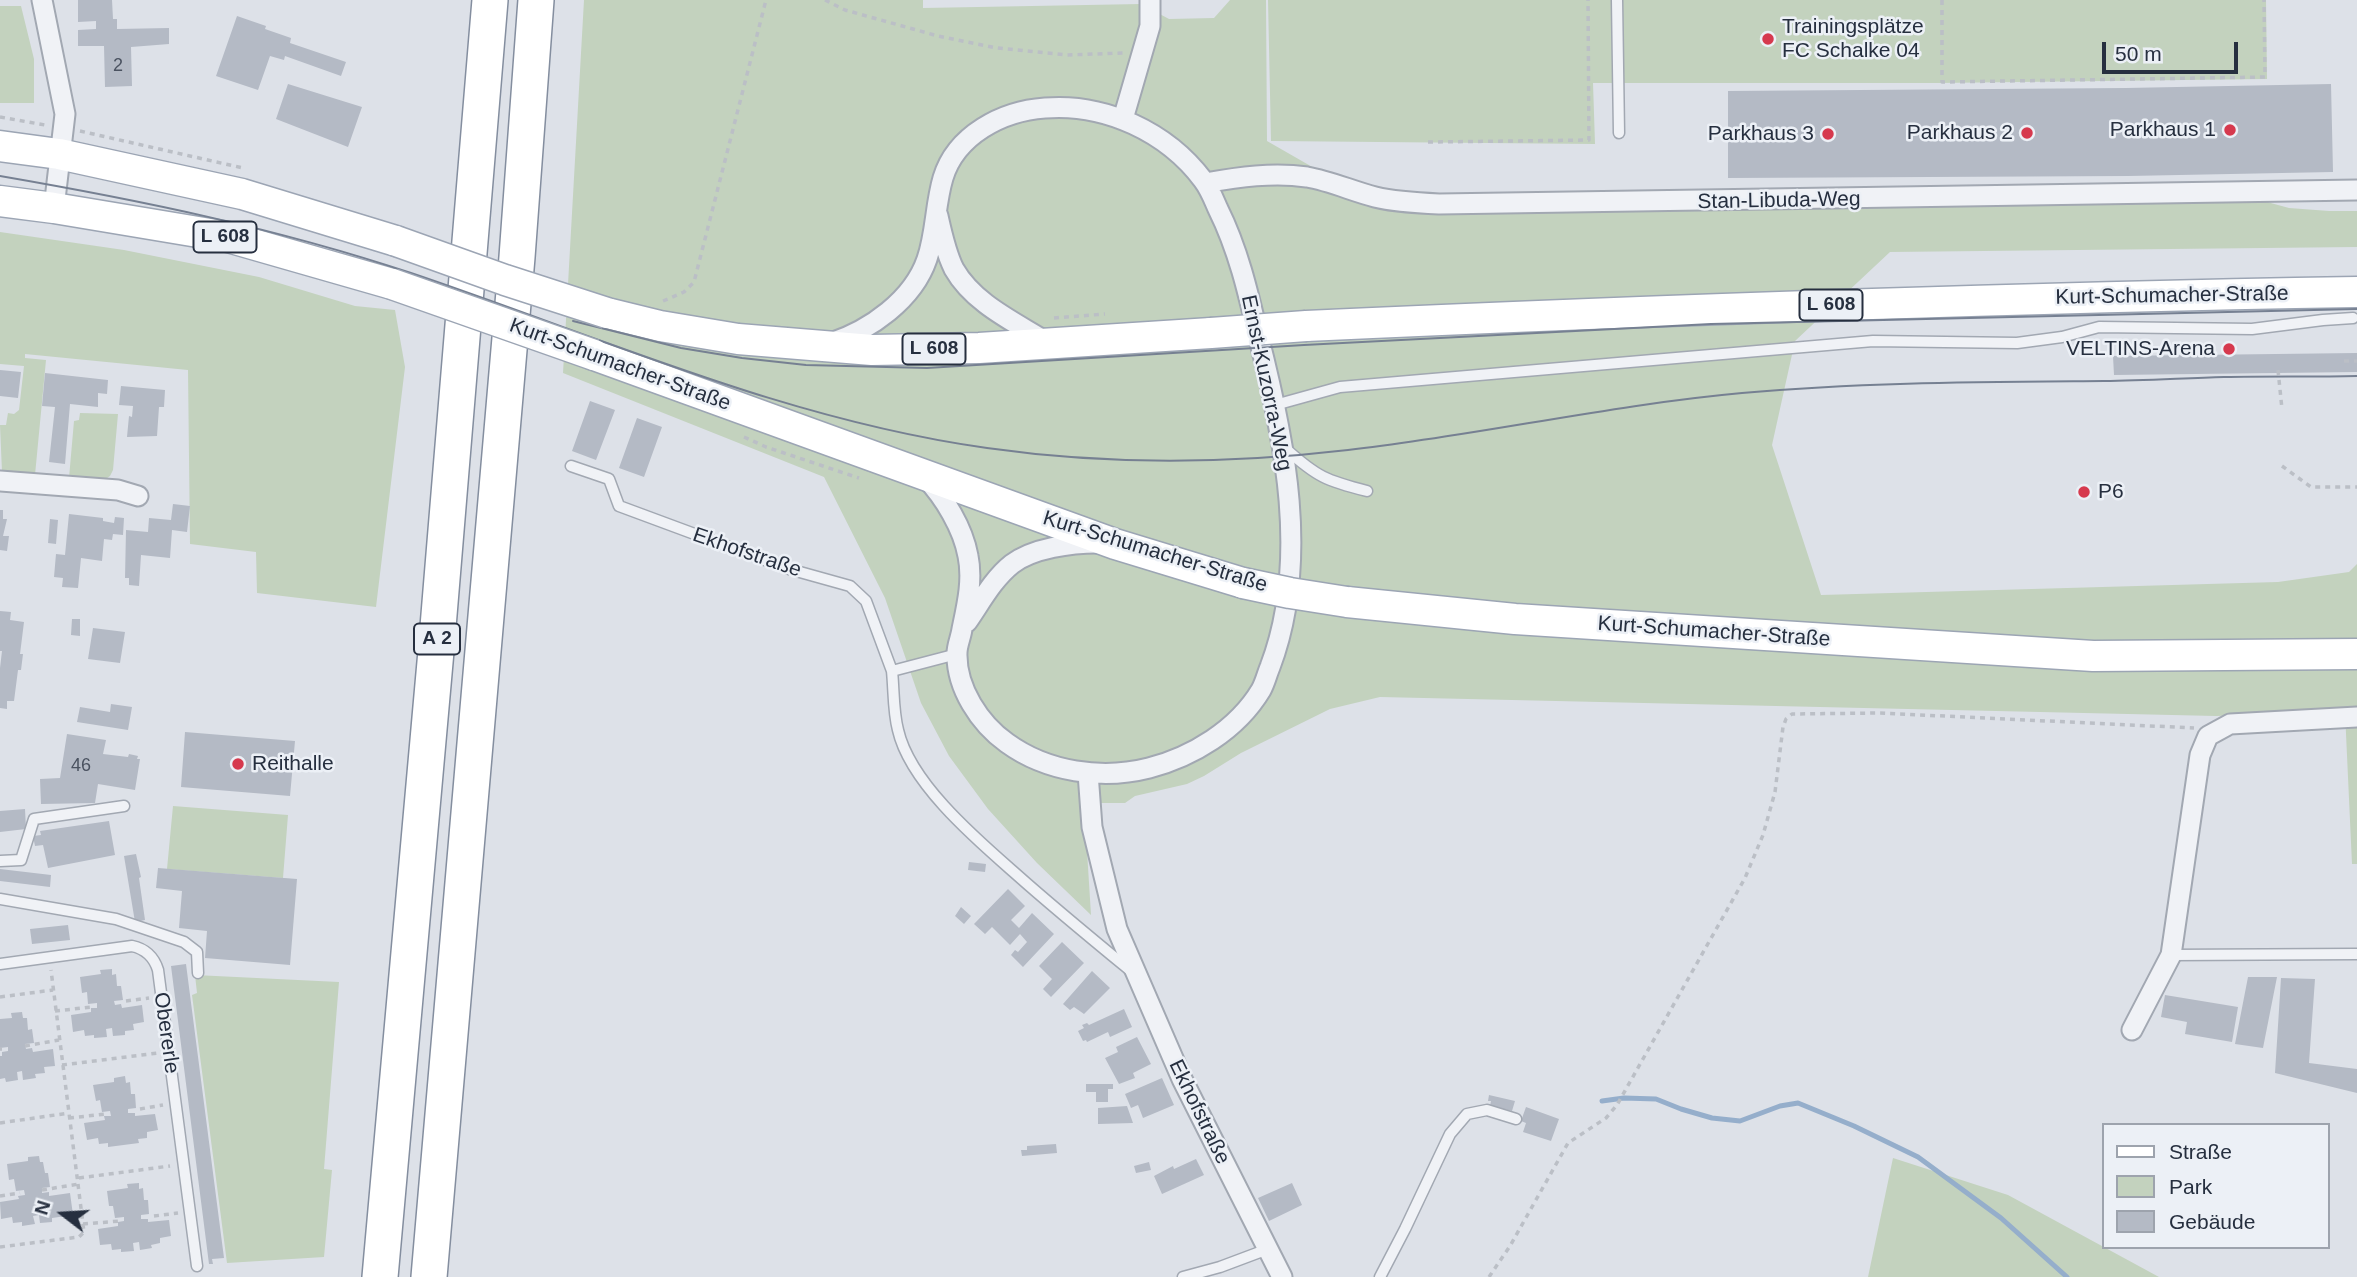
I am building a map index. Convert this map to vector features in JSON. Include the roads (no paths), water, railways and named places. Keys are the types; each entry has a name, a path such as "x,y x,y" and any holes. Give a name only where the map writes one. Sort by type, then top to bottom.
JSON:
{"highway":[{"name":"A 2","path":"380,1277 490,0"},
{"name":"A 2","path":"429,1277 536,0"},
{"path":"528,96 558,0"}],"main road":[{"name":"Kurt-Schumacher-Straße","path":"0,146 59,154 242,194 396,241 607,313 660,326 738,340 820,347 952,348 1306,326 1668,310 2099,297 2355,305"},
{"name":"Kurt-Schumacher-Straße","path":"0,201 228,237 391,284 921,472 1115,544 1243,583 1290,593 1347,602 1514,619 2093,656 2357,654"}],"street":[{"path":"42,0 65,111 54,208"},
{"path":"1124,119 1150,26 1150,0"},
{"name":"Ernst-Kuzorra-Weg","path":"820,347 863,329 890,311 910,288 926,261 944,174 963,144 983,126 1011,114 1045,108 1081,109 1124,119 1164,143 1187,162 1205,183 1226,226 1244,277 1283,446 1290,524 1289,597 1279,643 1261,690 1236,720 1207,743 1173,761 1137,771 1088,773 1043,763 1007,743 978,717 962,685 957,654 970,592 968,555 943,499 921,472"},
{"name":"Stan-Libuda-Weg","path":"1205,183 1251,175 1310,177 1376,197 1406,203 1439,204 2357,190"},
{"name":"Ernst-Kuzorra-Weg","path":"937,209 945,245 955,269 974,295 1048,343"},
{"path":"0,481 118,491 138,496"},
{"name":"Ernst-Kuzorra-Weg","path":"962,628 994,582 1013,563 1040,551 1086,543 1115,544"},
{"path":"2132,1030 2171,955 2200,755 2208,736 2230,724 2357,717"},
{"name":"Ekhofstraße","path":"1088,773 1093,827 1117,929 1182,1079 1282,1277"}],"lane":[{"path":"1617,0 1619,133"},
{"path":"1275,405 1340,387 1873,341 2017,343 2062,337 2099,327 2252,329 2323,320 2355,305"},
{"path":"1283,446 1307,468 1330,482 1367,491"},
{"name":"Ekhofstraße","path":"571,466 609,479 619,506 789,569 850,586 866,601 892,671 898,731 913,764 937,799 973,836 1048,903 1134,973"},
{"path":"892,671 957,654"},
{"path":"0,861 21,860 34,819 124,806"},
{"path":"0,899 116,919 184,942 197,953 198,973"},
{"name":"Obererle","path":"0,964 132,946 140,948 155,960 197,1266"},
{"path":"2171,955 2357,954"},
{"path":"1380,1277 1450,1134 1467,1114 1487,1110 1516,1119"},
{"path":"1183,1277 1268,1249"}],"waterway":[{"path":"1602,1101 1624,1098 1656,1099 1712,1118 1740,1121 1780,1106 1798,1103 1918,1157 2001,1218 2067,1277"}],"tram line":[{"path":"0,176 104,195 309,242 411,273 767,397 912,435 1032,454 1167,461 1303,455 1397,444 1693,398 1787,389 1923,383 2357,376"},
{"path":"573,321 681,348 742,358 806,365 927,368 1711,324 2357,309"}],"place":[{"name":"Trainingsplätze FC Schalke 04","path":"1768,39"},
{"name":"Parkhaus 1","path":"2230,130"},
{"name":"Parkhaus 2","path":"2027,133"},
{"name":"Parkhaus 3","path":"1828,134"},
{"name":"VELTINS-Arena","path":"2229,349"},
{"name":"P6","path":"2084,492"},
{"name":"Reithalle","path":"238,764"}]}
